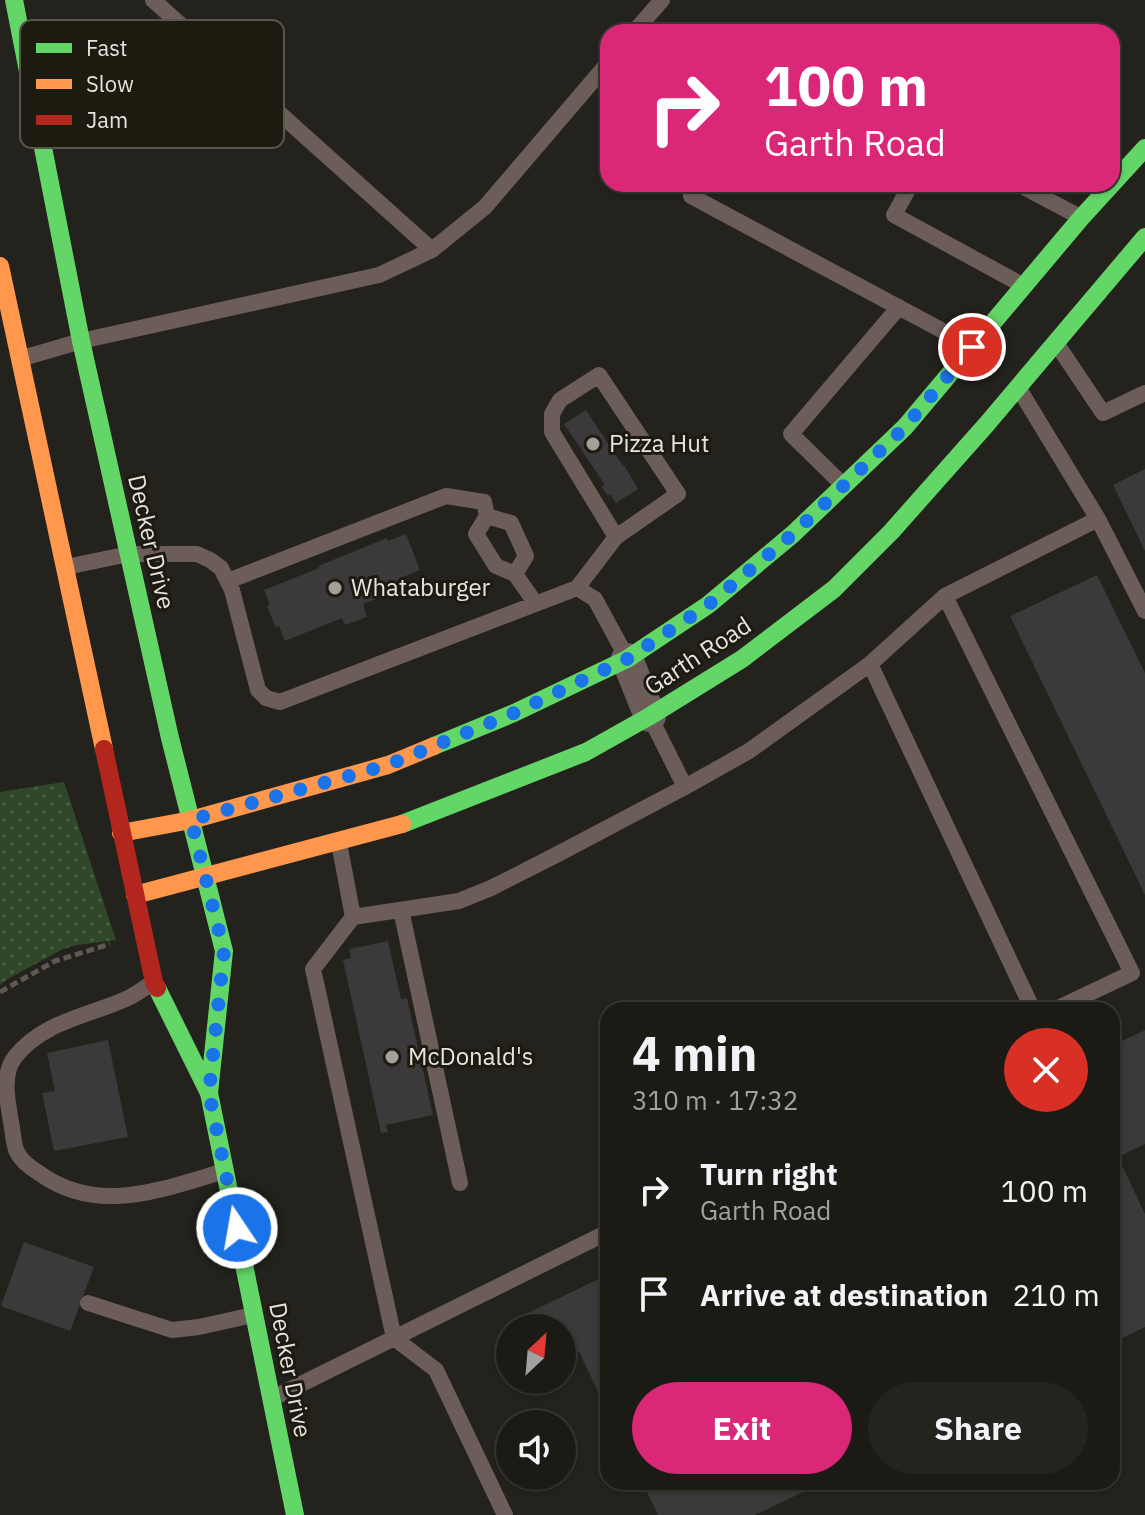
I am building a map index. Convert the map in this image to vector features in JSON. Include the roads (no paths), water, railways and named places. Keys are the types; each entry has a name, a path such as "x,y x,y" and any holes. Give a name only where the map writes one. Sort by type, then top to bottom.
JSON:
{"main road":[{"name":"Decker Drive","path":"14,0 20,31"},
{"name":"Decker Drive","path":"43,148 81,341 170,738 224,951 209,1093"},
{"name":"Garth Road","path":"1120,182 1145,148"},
{"name":"Garth Road","path":"121,833 191,820 388,765 514,713 627,659 708,605 848,490 1081,218 1101,207 1112,192"},
{"name":"Garth Road","path":"135,895 392,828 586,752 742,659 834,589 886,528 1018,387 1140,238"},
{"name":"Decker Drive","path":"0,266 154,982 209,1093 295,1515"}],"street":[{"path":"627,659 650,716"}],"lane":[{"path":"153,0 175,20"},
{"path":"641,24 662,0"},
{"path":"0,360 20,359 81,341 379,275 432,250 485,207 600,72"},
{"path":"284,117 432,250"},
{"path":"907,192 894,215 1024,286"},
{"path":"1033,192 1081,218"},
{"path":"691,196 972,347"},
{"path":"848,490 791,434 899,307"},
{"path":"1055,343 1103,413 1145,393"},
{"path":"64,568 129,554 197,554 221,568 232,590 258,690 266,698 280,702 577,588 616,537 678,494 599,375 560,400 552,414 552,432 616,537"},
{"path":"1018,387 1098,519 1145,611"},
{"path":"228,581 446,496 484,502 487,516 476,534 496,566 515,574 536,604"},
{"path":"487,516 511,523 526,556 515,574"},
{"path":"505,1515 436,1370 394,1338 313,969 353,917 459,901 491,888 749,751 870,664 945,596 1098,519"},
{"path":"577,588 595,599 627,659"},
{"path":"945,596 1132,973 1071,1002"},
{"path":"870,664 1029,1002"},
{"path":"650,716 685,787"},
{"path":"338,841 353,917"},
{"path":"401,910 460,1183"},
{"path":"154,982 127,998 60,1022 27,1045 12,1060 7,1076 7,1101 17,1153 51,1182 111,1198 154,1192 225,1171"},
{"path":"272,1399 600,1236"},
{"path":"88,1303 172,1330 255,1315"}],"place":[{"name":"Pizza Hut","path":"593,444"},
{"name":"Whataburger","path":"335,588"},
{"name":"McDonald's","path":"392,1057"}]}
